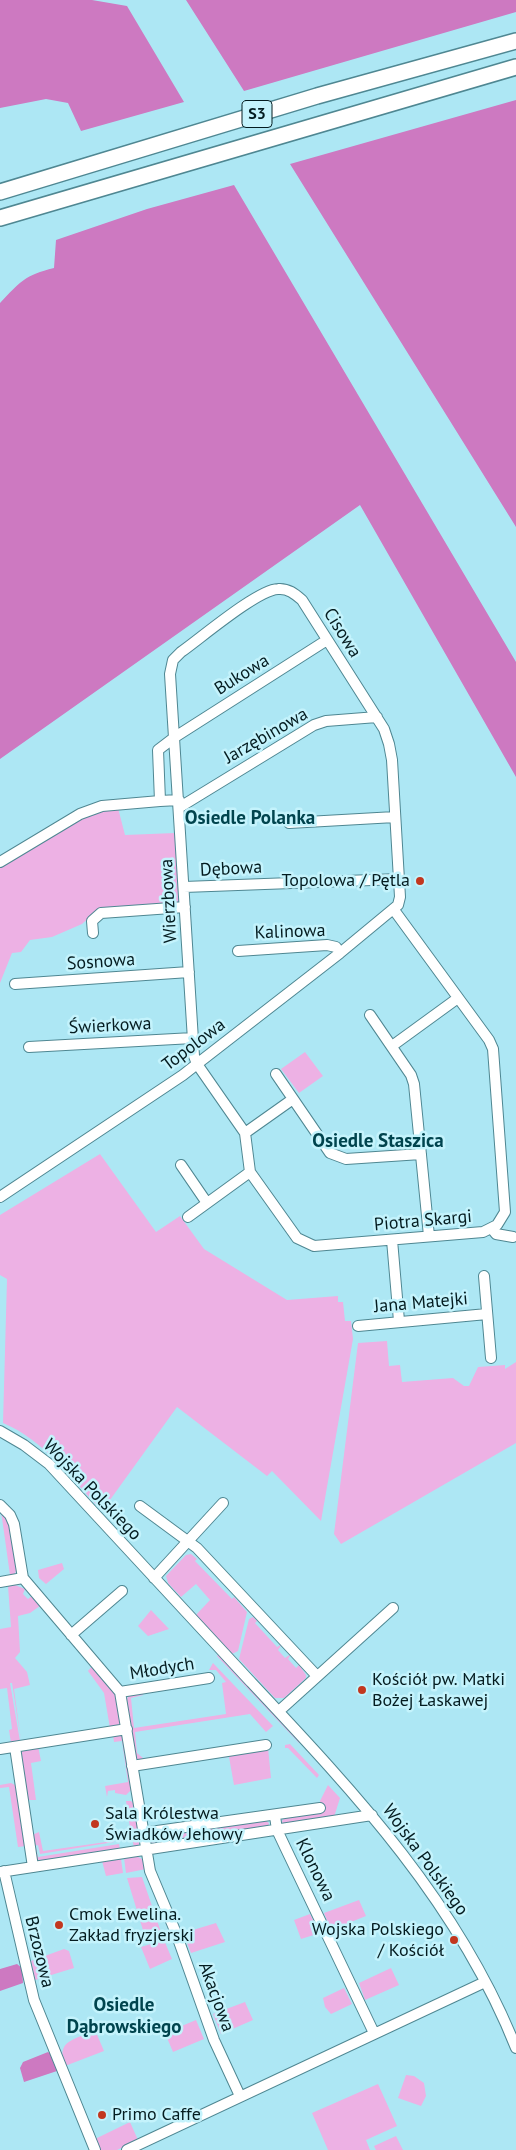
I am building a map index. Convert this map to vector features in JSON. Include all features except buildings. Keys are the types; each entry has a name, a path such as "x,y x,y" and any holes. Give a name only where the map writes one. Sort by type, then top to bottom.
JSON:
{"highway":[{"name":"S3","path":"0,192 317,96 516,41"},
{"name":"S3","path":"0,218 218,152 516,67"}],"street":[{"name":"Cisowa","path":"175,736 170,674 173,660 181,652 259,596 277,589 289,590 302,600 377,717 389,744 396,817 399,879 396,908"},
{"name":"Bukowa","path":"160,801 158,750 175,736 327,640"},
{"name":"Jarzębinowa","path":"179,803 314,725 326,721 377,717"},
{"name":"Wierzbowa","path":"175,736 193,1038 197,1064"},
{"path":"0,862 80,814 102,806 160,801 179,803"},
{"path":"289,823 396,817"},
{"name":"Dębowa","path":"184,887 399,879"},
{"path":"93,933 92,921 101,913 185,907"},
{"name":"Topolowa","path":"0,1197 197,1064 396,908"},
{"name":"Piotra Skargi","path":"197,1064 245,1133 250,1172 297,1238 314,1246 483,1232 492,1229 500,1220 506,1208 492,1049 489,1040 396,908"},
{"name":"Kalinowa","path":"238,951 327,945 336,947 340,953"},
{"name":"Sosnowa","path":"15,984 189,972"},
{"path":"392,1046 458,998"},
{"path":"370,1015 411,1075 414,1084 429,1236"},
{"name":"Świerkowa","path":"29,1047 193,1038"},
{"path":"276,1074 330,1153 346,1159 421,1154"},
{"path":"245,1133 293,1099"},
{"path":"181,1165 207,1203"},
{"path":"188,1217 250,1172"},
{"path":"492,1229 496,1234 513,1237"},
{"path":"392,1240 399,1321"},
{"path":"484,1276 491,1358"},
{"name":"Jana Matejki","path":"358,1326 487,1314"},
{"name":"Wojska Polskiego","path":"0,1431 24,1445 49,1464 279,1711 372,1815 429,1889 485,1982 516,2048"},
{"path":"154,1578 223,1503"},
{"path":"0,1505 10,1515 14,1524 23,1578 120,1692"},
{"name":"Wojska Polskiego","path":"140,1506 206,1558 318,1676"},
{"path":"0,1582 23,1578"},
{"path":"71,1636 122,1591"},
{"path":"279,1711 393,1608"},
{"name":"Młodych","path":"120,1692 209,1678"},
{"name":"Akacjowa","path":"120,1692 128,1729 145,1851 150,1870 176,1933 214,2040 240,2096"},
{"path":"0,1749 128,1729"},
{"path":"132,1766 266,1745"},
{"path":"15,1746 33,1867"},
{"path":"143,1833 275,1816 320,1808"},
{"path":"2,1871 123,1852 145,1851 372,1815"},
{"name":"Klonowa","path":"275,1816 277,1830 374,2033"},
{"name":"Brzozowa","path":"2,1871 34,2000 95,2150"},
{"path":"127,2150 485,1982"}],"shaded area":[{"path":"0,0 92,0 127,6 184,102 81,131 68,103 46,99 0,108"},
{"path":"186,0 516,0 516,12 244,91"},
{"path":"516,100 516,527 290,164"},
{"path":"234,185 516,662 516,777 360,505 0,759 0,303 24,280 36,273 54,268 56,240 147,209"},
{"path":"118,808 125,835 175,833 179,904 100,908 82,924 52,937 30,940 21,952 12,953 0,983 0,865 89,813"},
{"path":"305,1052 323,1076 299,1093 281,1069"},
{"path":"100,1154 156,1232 180,1216 204,1249 287,1300 338,1296 338,1302 343,1302 345,1321 351,1321 353,1339 321,1521 272,1471 267,1476 177,1407 102,1511 57,1461 32,1439 3,1423 7,1279 0,1275 0,1215"},
{"path":"387,1341 389,1366 400,1365 402,1382 453,1378 464,1386 469,1386 478,1367 505,1365 505,1369 516,1362 516,1443 341,1544 334,1534 358,1343"},
{"path":"1,1511 8,1518 17,1567 15,1574 5,1580 5,1576 10,1575"},
{"path":"191,1554 197,1559 195,1561 232,1599 234,1597 247,1612 238,1651 232,1654 195,1616 210,1600 196,1584 181,1597 168,1583 166,1576 186,1555"},
{"path":"62,1563 64,1569 46,1584 39,1578 38,1570"},
{"path":"15,1585 25,1589 23,1594 28,1599 32,1596 40,1606 30,1613 18,1616 20,1652 15,1658 27,1672 30,1685 14,1689 21,1741 12,1683 10,1683 20,1741 11,1743 9,1730 12,1729 7,1688 0,1689 0,1629 11,1627 8,1586"},
{"path":"151,1610 169,1629 148,1636 138,1626"},
{"path":"253,1617 257,1621 255,1623 277,1647 282,1644 278,1650 285,1658 291,1654 288,1659 296,1668 299,1665 306,1675 306,1678 284,1698 275,1698 239,1659 249,1619"},
{"path":"219,1653 301,1741 299,1743 217,1656"},
{"path":"213,1663 273,1726 266,1732 250,1714 135,1732 137,1753 144,1761 136,1759 128,1696 143,1691 143,1695 131,1698 134,1728 226,1714 222,1683 226,1682 216,1670 209,1670"},
{"path":"93,1665 116,1692 122,1722 120,1725 110,1728 104,1693 88,1671"},
{"path":"113,1735 124,1737 131,1790 126,1795 115,1793 115,1790 108,1791 107,1797 105,1786 128,1782 122,1741 114,1742"},
{"path":"290,1744 319,1775 317,1778 288,1748 285,1748 285,1745"},
{"path":"38,1746 41,1761 31,1763 36,1800 26,1800 21,1753"},
{"path":"268,1748 271,1778 234,1785 229,1757 221,1758 221,1756"},
{"path":"11,1783 17,1786 26,1846 18,1847 9,1787 0,1788 0,1785"},
{"path":"328,1785 340,1798 334,1817 283,1825 282,1821 285,1817 321,1811 320,1801"},
{"path":"126,1801 131,1801 134,1804 140,1842 138,1847 134,1848 132,1836 130,1835 124,1836 125,1840 117,1841 116,1832 130,1828"},
{"path":"265,1820 269,1823 268,1827 151,1846 148,1841 150,1838"},
{"path":"39,1832 43,1851 113,1841 113,1832 114,1842 40,1854 38,1845 34,1846 32,1835"},
{"path":"119,1844 120,1850 36,1862 34,1848 36,1848 38,1857"},
{"path":"136,1856 142,1859 146,1869 126,1873 124,1858"},
{"path":"121,1859 123,1873 106,1876 102,1861"},
{"path":"142,1877 162,1935 146,1940 127,1878"},
{"path":"359,1900 366,1916 331,1930 324,1913"},
{"path":"310,1914 320,1933 301,1939 294,1920"},
{"path":"216,1923 225,1942 191,1953 183,1933"},
{"path":"164,1940 172,1959 150,1969 141,1947"},
{"path":"64,1949 69,1951 74,1968 35,1980 31,1961"},
{"path":"17,1964 22,1968 23,1983 0,1991 0,1969"},
{"path":"391,1968 399,1985 365,2000 359,1983"},
{"path":"344,1988 352,2004 331,2014 325,2007 323,1998"},
{"path":"245,2002 253,2020 221,2034 213,2014"},
{"path":"196,2020 204,2039 173,2052 165,2033"},
{"path":"95,2030 104,2051 65,2066 63,2051 65,2046 74,2039"},
{"path":"48,2052 52,2055 57,2071 24,2082 20,2068 23,2062"},
{"path":"406,2075 414,2076 424,2083 426,2096 421,2106 398,2098"},
{"path":"378,2084 397,2126 366,2140 370,2150 328,2150 312,2113"},
{"path":"130,2122 138,2140 117,2150 100,2150 95,2139"},
{"path":"396,2136 403,2150 376,2150 374,2146"}],"place":[{"name":"Topolowa / Pętla","path":"420,881"},
{"name":"Kościół pw. Matki Bożej Łaskawej","path":"362,1690"},
{"name":"Sala Królestwa Świadków Jehowy","path":"95,1824"},
{"name":"Cmok Ewelina. Zakład fryzjerski","path":"59,1925"},
{"name":"Wojska Polskiego / Kościół","path":"454,1940"},
{"name":"Primo Caffe","path":"102,2115"}],"district":[{"name":"Osiedle Polanka","path":"250,819"},
{"name":"Osiedle Staszica","path":"378,1142"},
{"name":"Osiedle Dąbrowskiego","path":"124,2017"}]}
